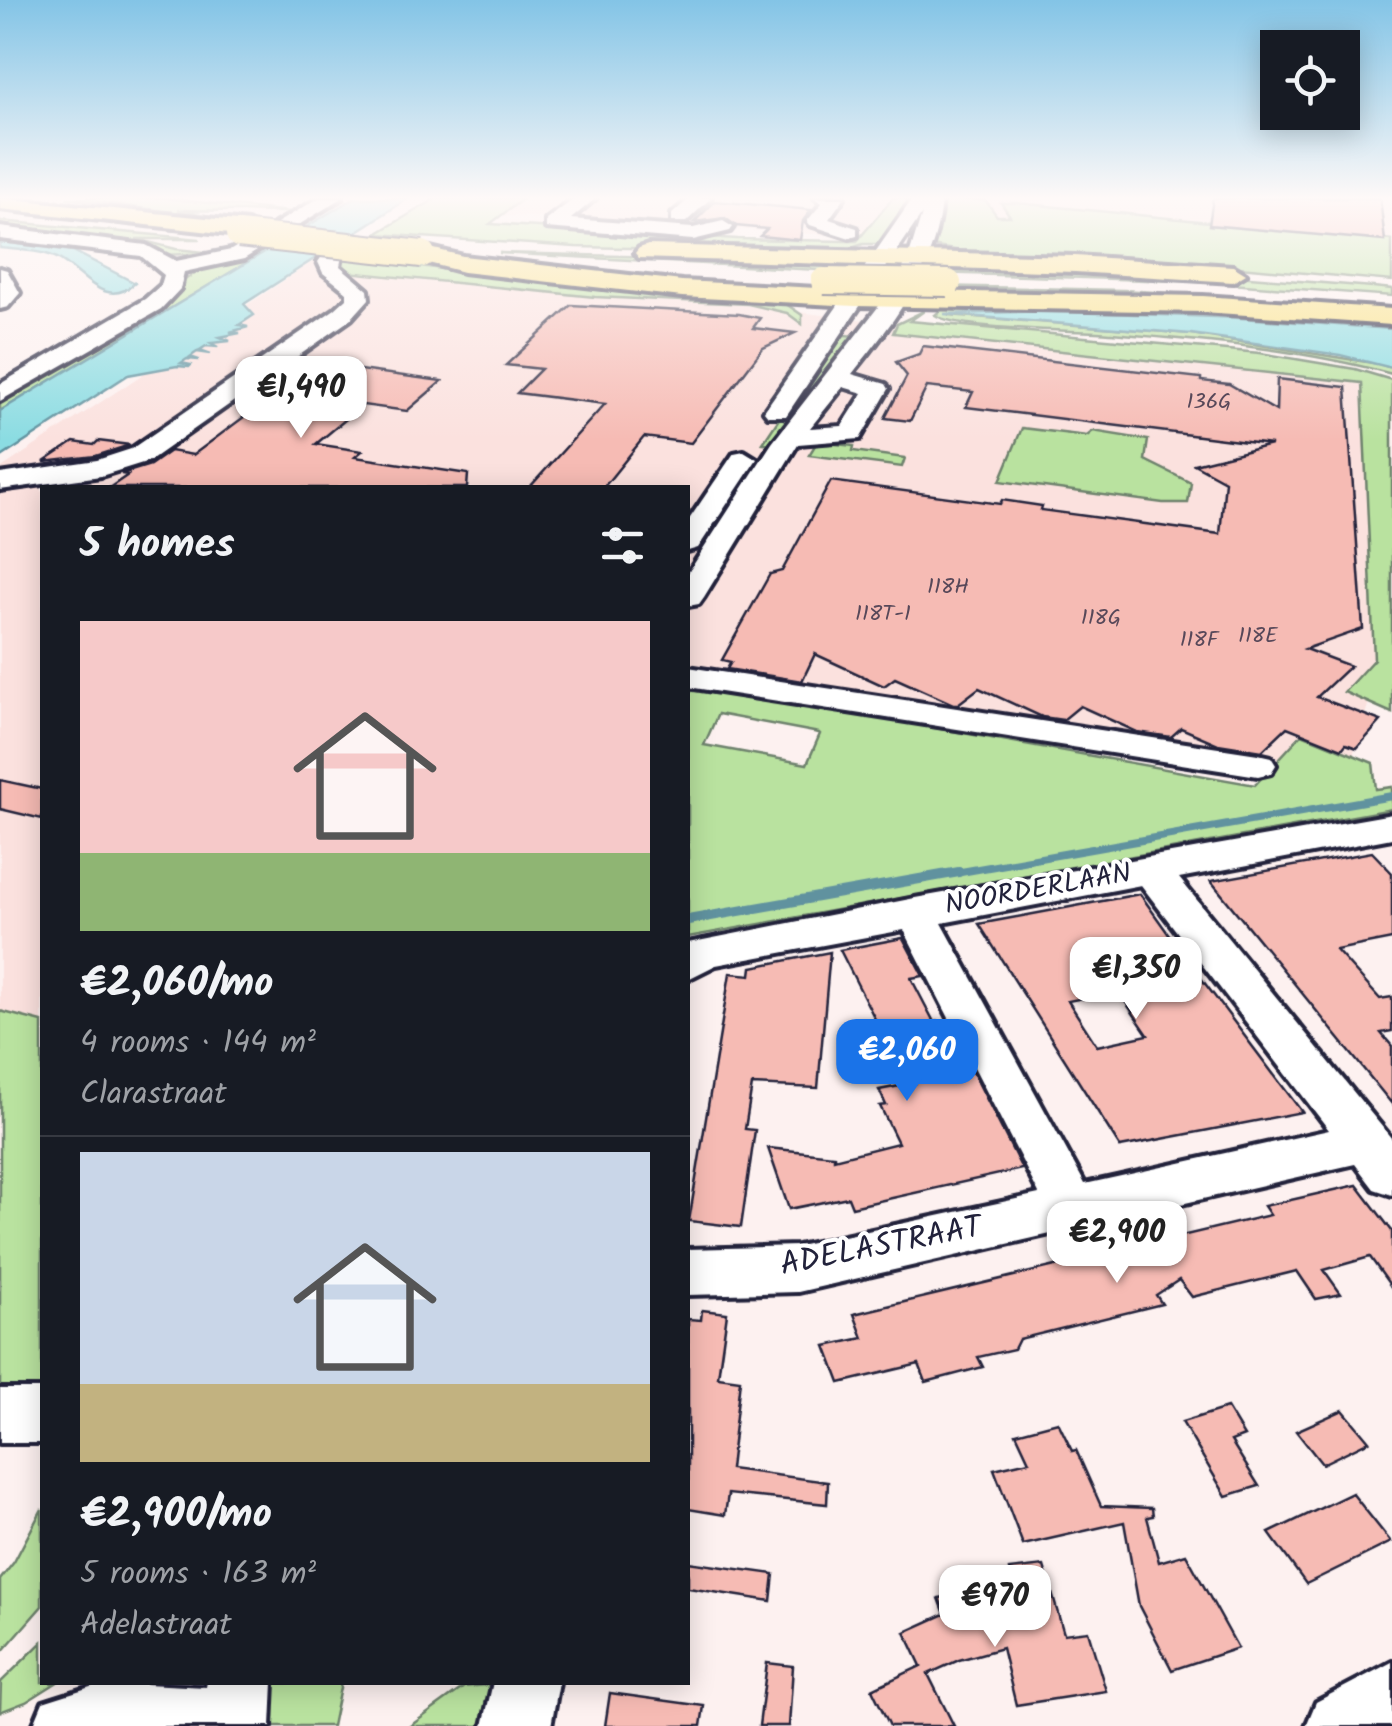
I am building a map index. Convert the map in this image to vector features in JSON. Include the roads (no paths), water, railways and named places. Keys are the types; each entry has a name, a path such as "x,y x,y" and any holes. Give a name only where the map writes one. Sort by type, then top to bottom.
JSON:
{"main road":[{"path":"573,279 855,298 1204,304 1392,317"},
{"path":"861,279 1215,284 1392,297"},
{"path":"950,280 1392,306"}],"street":[{"path":"0,394 11,380 153,304 172,289 176,279"},
{"path":"0,482 101,468 140,455 344,314 358,299 357,290 342,279"},
{"path":"690,539 866,279"},
{"path":"690,592 790,437 909,279"},
{"path":"790,437 851,433 877,389 835,378"},
{"path":"737,468 766,473"},
{"path":"690,676 1258,765"},
{"name":"NOORDERLAAN","path":"690,963 704,953 915,912 1150,870 1384,837"},
{"path":"1150,870 1379,1159"},
{"path":"915,912 1072,1207"},
{"name":"ADELASTRAAT","path":"690,1272 798,1269 1072,1207 1379,1159"},
{"path":"0,1416 40,1416"},
{"path":"66,1726 132,1706 236,1726 240,1685"},
{"path":"517,1726 525,1685"},
{"path":"1340,1726 1392,1696"}],"water":[{"path":"85,279 126,279 135,283 113,293"},
{"path":"220,279 284,279 244,304 254,315 239,325 248,327 220,337 230,341 211,343 218,347 200,350 211,354 197,352 190,357 199,360 181,363 189,367 128,375 0,458 0,411"},
{"path":"1054,311 1392,329 1392,368 1340,355 1191,334 944,314"}],"waterway":[{"path":"944,875 1392,796"},
{"path":"690,920 959,872"}]}
